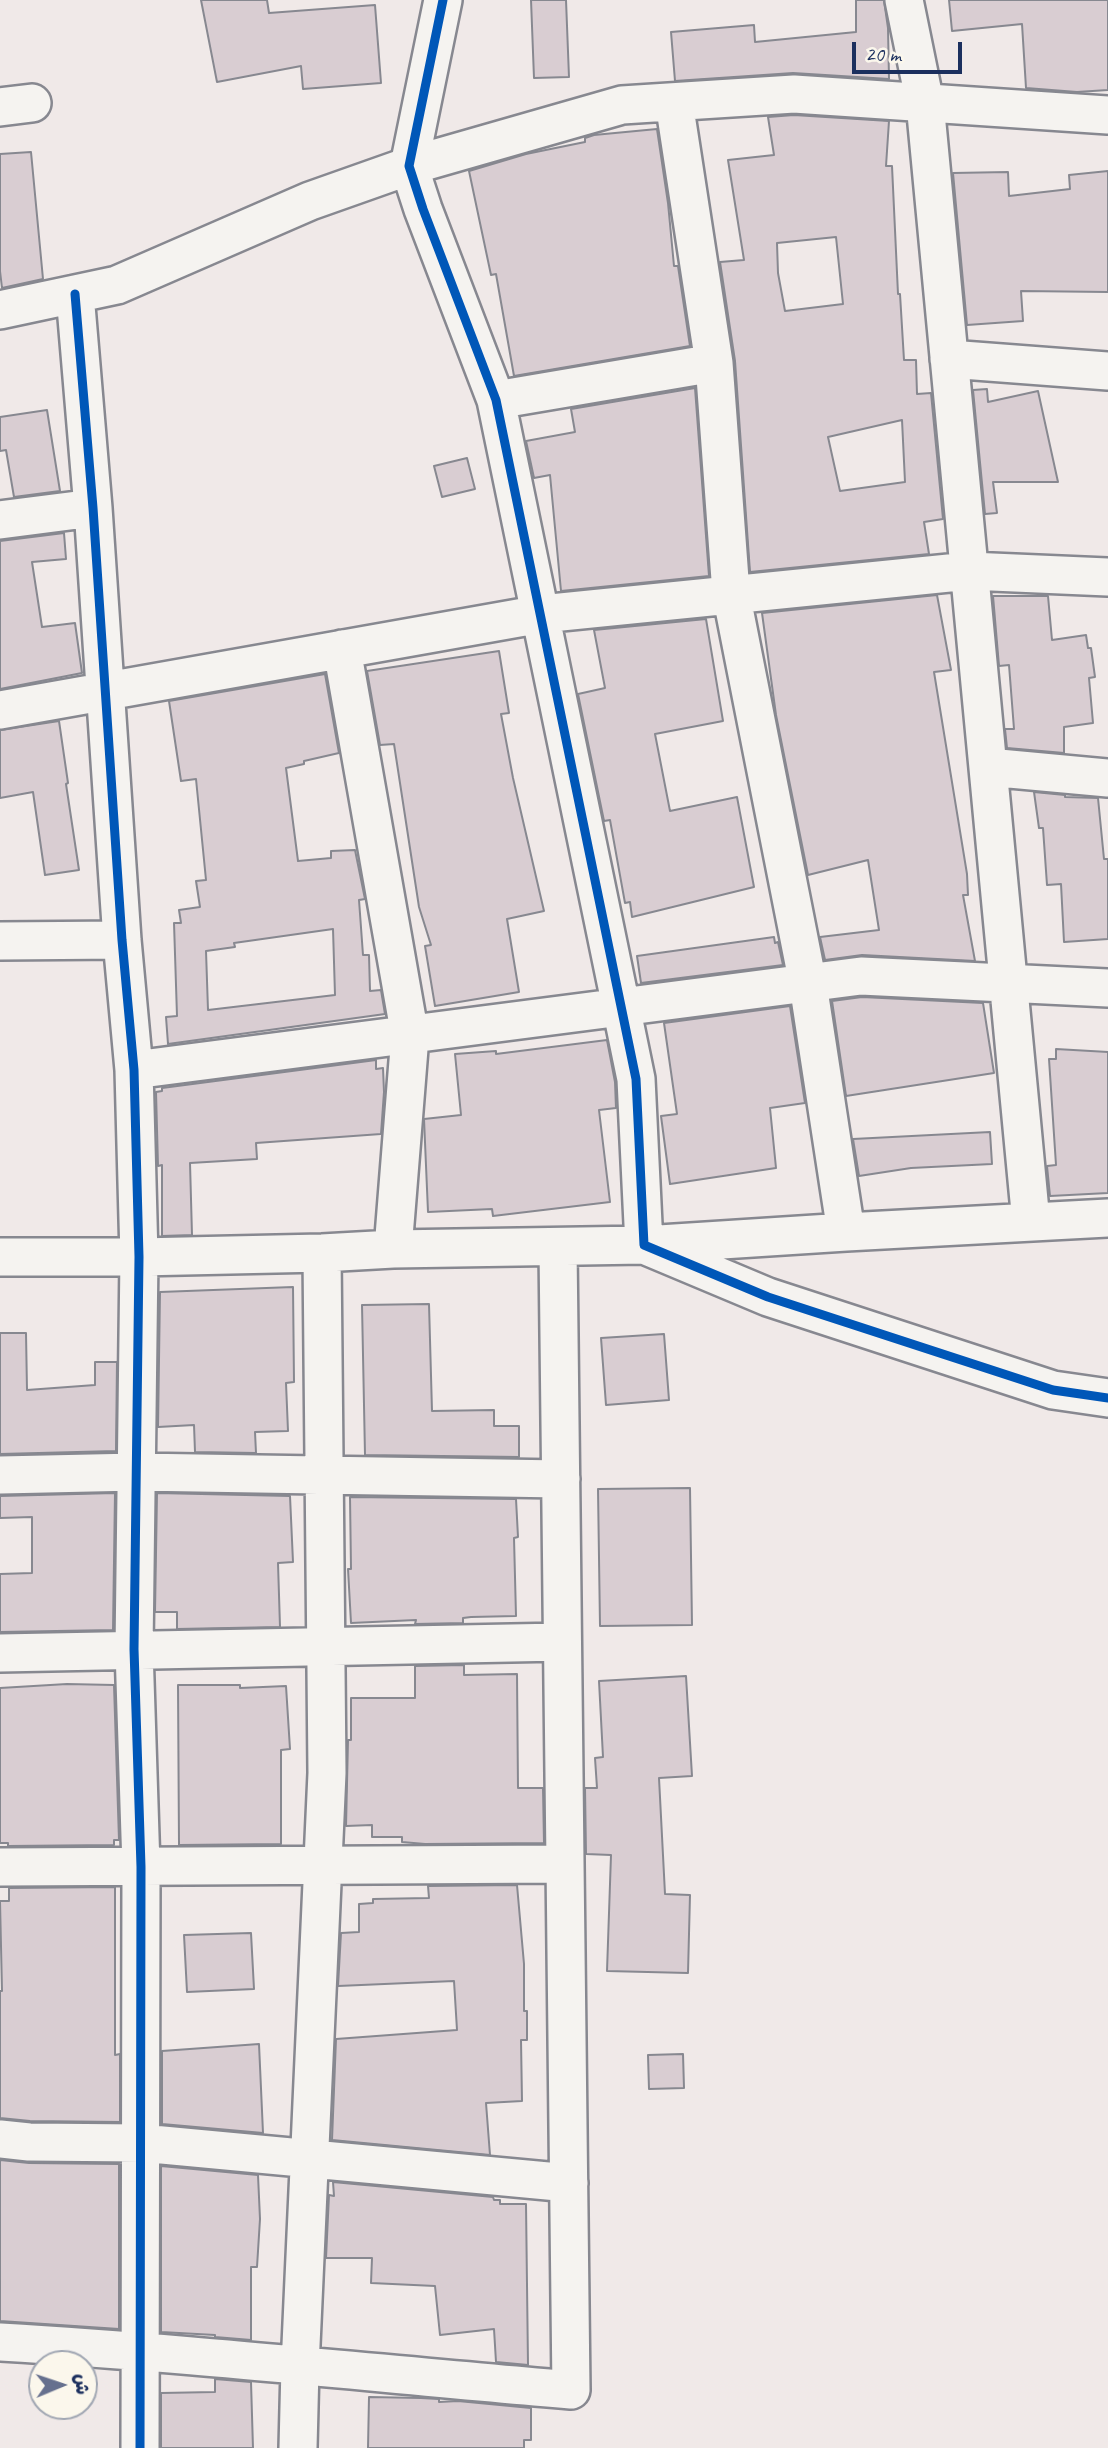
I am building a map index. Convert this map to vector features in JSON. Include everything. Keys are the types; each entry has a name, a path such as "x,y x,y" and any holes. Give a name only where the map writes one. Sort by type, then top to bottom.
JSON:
{"street":[{"path":"443,0 409,166 496,400 636,1079 644,1245"},
{"path":"904,0 925,103 1031,1222"},
{"path":"0,310 117,285 310,201 409,166 622,105 794,94 1108,115"},
{"path":"674,102 714,363 731,593 808,984 846,1231"},
{"path":"75,294 93,508 122,940 134,1070 139,1257 134,1649 141,1867 140,2448"},
{"path":"949,359 1108,371"},
{"path":"496,400 714,363"},
{"path":"0,520 93,508"},
{"path":"0,710 541,614 969,570 1108,577"},
{"path":"342,649 410,1036 393,1249"},
{"path":"988,768 1108,778"},
{"path":"0,942 122,940"},
{"path":"134,1070 861,976 1108,988"},
{"path":"0,1257 139,1257 644,1245 1108,1217"},
{"path":"644,1245 780,1301 1053,1390 1108,1398"},
{"path":"0,2342 140,2350 299,2367 571,2390 558,1247"},
{"path":"298,2448 299,2367 327,1773 322,1253"},
{"path":"0,1475 137,1472 561,1479"},
{"path":"0,1653 562,1642"},
{"path":"0,1867 565,1864"},
{"path":"0,2139 29,2142 141,2143 569,2183"}],"building":[{"path":"201,0 267,0 269,13 375,5 381,83 303,89 301,66 217,82"},
{"path":"531,0 566,0 569,77 534,78"},
{"path":"856,0 884,0 888,28 889,79 793,73 675,81 671,32 754,25 755,42 856,32"},
{"path":"949,0 1108,0 1108,90 1077,92 1026,88 1022,24 952,31"},
{"path":"794,115 889,121 886,166 892,166 904,360 916,360 917,394 931,393 943,519 924,522 929,554 750,572 735,361 720,262 744,260 728,160 774,155 768,117","holes":["836,237 843,304 785,311 778,273 777,243","902,420 905,482 840,491 828,437"]},
{"path":"657,129 674,266 678,266 690,346 514,376 496,274 491,275 469,171 526,154 585,142 585,138 594,135"},
{"path":"31,152 43,279 2,288 0,154"},
{"path":"1108,171 1108,292 1021,291 1023,321 967,325 953,173 1008,172 1009,196 1070,189 1069,175"},
{"path":"695,388 709,576 561,591 550,475 534,478 526,441 575,432 571,409"},
{"path":"987,389 988,402 1038,391 1058,482 993,482 997,513 985,514 973,390"},
{"path":"47,410 60,491 14,497 6,450 0,451 0,417"},
{"path":"467,458 475,489 442,497 434,466"},
{"path":"64,533 66,559 32,562 42,627 75,623 82,673 0,689 0,541"},
{"path":"937,595 951,670 934,672 967,874 968,895 963,895 975,961 862,955 825,960 820,937 879,930 868,860 808,875 776,715 762,613"},
{"path":"993,596 1048,596 1052,640 1086,635 1088,648 1091,648 1095,677 1089,678 1093,723 1064,727 1064,753 1007,748 1005,729 1014,729 1009,665 999,666"},
{"path":"706,619 723,721 655,734 670,811 737,797 754,887 632,917 630,902 625,903 610,820 604,821 578,694 605,688 594,630"},
{"path":"499,651 509,713 501,714 544,911 507,919 519,992 435,1006 425,946 431,945 419,907 394,744 380,745 367,671"},
{"path":"325,674 339,753 286,768 298,861 331,858 331,851 355,850 365,899 359,900 363,955 369,955 370,991 381,990 385,1014 168,1044 166,1017 177,1016 174,923 181,923 179,910 200,907 196,881 206,880 196,779 181,781 169,701","holes":["333,929 335,995 208,1010 206,951 235,947 234,943"]},
{"path":"59,721 79,870 45,875 33,792 0,798 0,730"},
{"path":"1034,792 1098,798 1104,859 1108,859 1108,939 1064,942 1061,884 1047,885 1043,828 1039,828"},
{"path":"774,937 775,943 778,942 783,965 641,983 637,956"},
{"path":"862,997 983,1003 994,1073 846,1096 832,1001"},
{"path":"790,1006 805,1103 770,1108 776,1168 670,1184 661,1116 677,1114 664,1023"},
{"path":"607,1040 615,1082 616,1108 599,1110 610,1202 493,1216 492,1209 428,1212 424,1119 461,1115 455,1054 496,1051 496,1054"},
{"path":"1056,1049 1108,1052 1108,1193 1050,1196 1047,1166 1056,1165 1049,1059 1056,1059"},
{"path":"376,1060 376,1069 383,1068 381,1134 256,1143 257,1159 190,1163 192,1235 162,1236 162,1165 158,1166 156,1092 162,1091 162,1088"},
{"path":"990,1132 992,1164 911,1168 859,1176 853,1139"},
{"path":"293,1287 294,1382 286,1383 288,1431 255,1432 256,1453 195,1452 194,1425 158,1427 160,1292"},
{"path":"429,1304 432,1411 494,1410 494,1426 519,1426 519,1457 365,1455 362,1305"},
{"path":"0,1333 26,1333 27,1390 95,1385 95,1362 117,1362 116,1451 0,1454"},
{"path":"664,1334 669,1400 606,1405 601,1338"},
{"path":"690,1488 692,1625 600,1626 598,1489"},
{"path":"115,1493 113,1630 0,1632 0,1574 32,1573 32,1517 0,1518 0,1496"},
{"path":"157,1493 290,1496 293,1562 278,1563 280,1627 177,1629 177,1612 155,1612"},
{"path":"350,1497 516,1499 516,1616 463,1618 463,1623 415,1624 416,1620 351,1623 348,1569 351,1569"},
{"path":"464,1665 464,1675 517,1674 518,1788 543,1788 544,1843 425,1844 402,1842 402,1837 372,1837 372,1825 346,1826 351,1698 415,1698 415,1666"},
{"path":"686,1676 692,1776 659,1778 665,1894 690,1895 688,1973 607,1971 611,1855 586,1854 585,1788 597,1788 595,1758 603,1757 599,1681"},
{"path":"67,1684 114,1685 119,1840 114,1840 114,1845 8,1846 8,1843 0,1843 0,1688"},
{"path":"178,1685 240,1685 240,1688 286,1686 290,1749 281,1750 281,1844 179,1845"},
{"path":"517,1885 524,1964 524,2011 527,2011 527,2040 521,2040 522,2101 486,2103 490,2155 332,2140 336,2039 457,2030 454,1981 338,1986 341,1933 359,1932 359,1904 373,1903 373,1899 429,1898 428,1886"},
{"path":"115,1887 115,2055 120,2054 120,2122 0,2118 0,1901 9,1901 9,1888"},
{"path":"251,1933 254,1989 187,1992 184,1935"},
{"path":"259,2044 263,2133 162,2124 162,2051"},
{"path":"683,2054 684,2088 649,2089 648,2055"},
{"path":"0,2160 119,2164 119,2329 0,2321"},
{"path":"161,2166 258,2175 260,2219 257,2267 251,2267 251,2340 161,2332"},
{"path":"333,2182 493,2197 494,2200 500,2200 500,2204 526,2204 528,2365 496,2362 494,2329 440,2335 435,2286 371,2283 372,2258 326,2258 329,2195 334,2196"},
{"path":"215,2379 251,2382 253,2448 161,2448 161,2393 215,2392"},
{"path":"369,2397 439,2399 439,2402 458,2401 531,2408 531,2440 524,2440 524,2448 368,2448"}],"cycle path":[{"path":"443,0 409,166 496,400 636,1079 644,1245 768,1297 1053,1390 1108,1398"},
{"path":"75,294 93,508 122,940 134,1070 139,1257 134,1649 141,1867 140,2448"}]}
